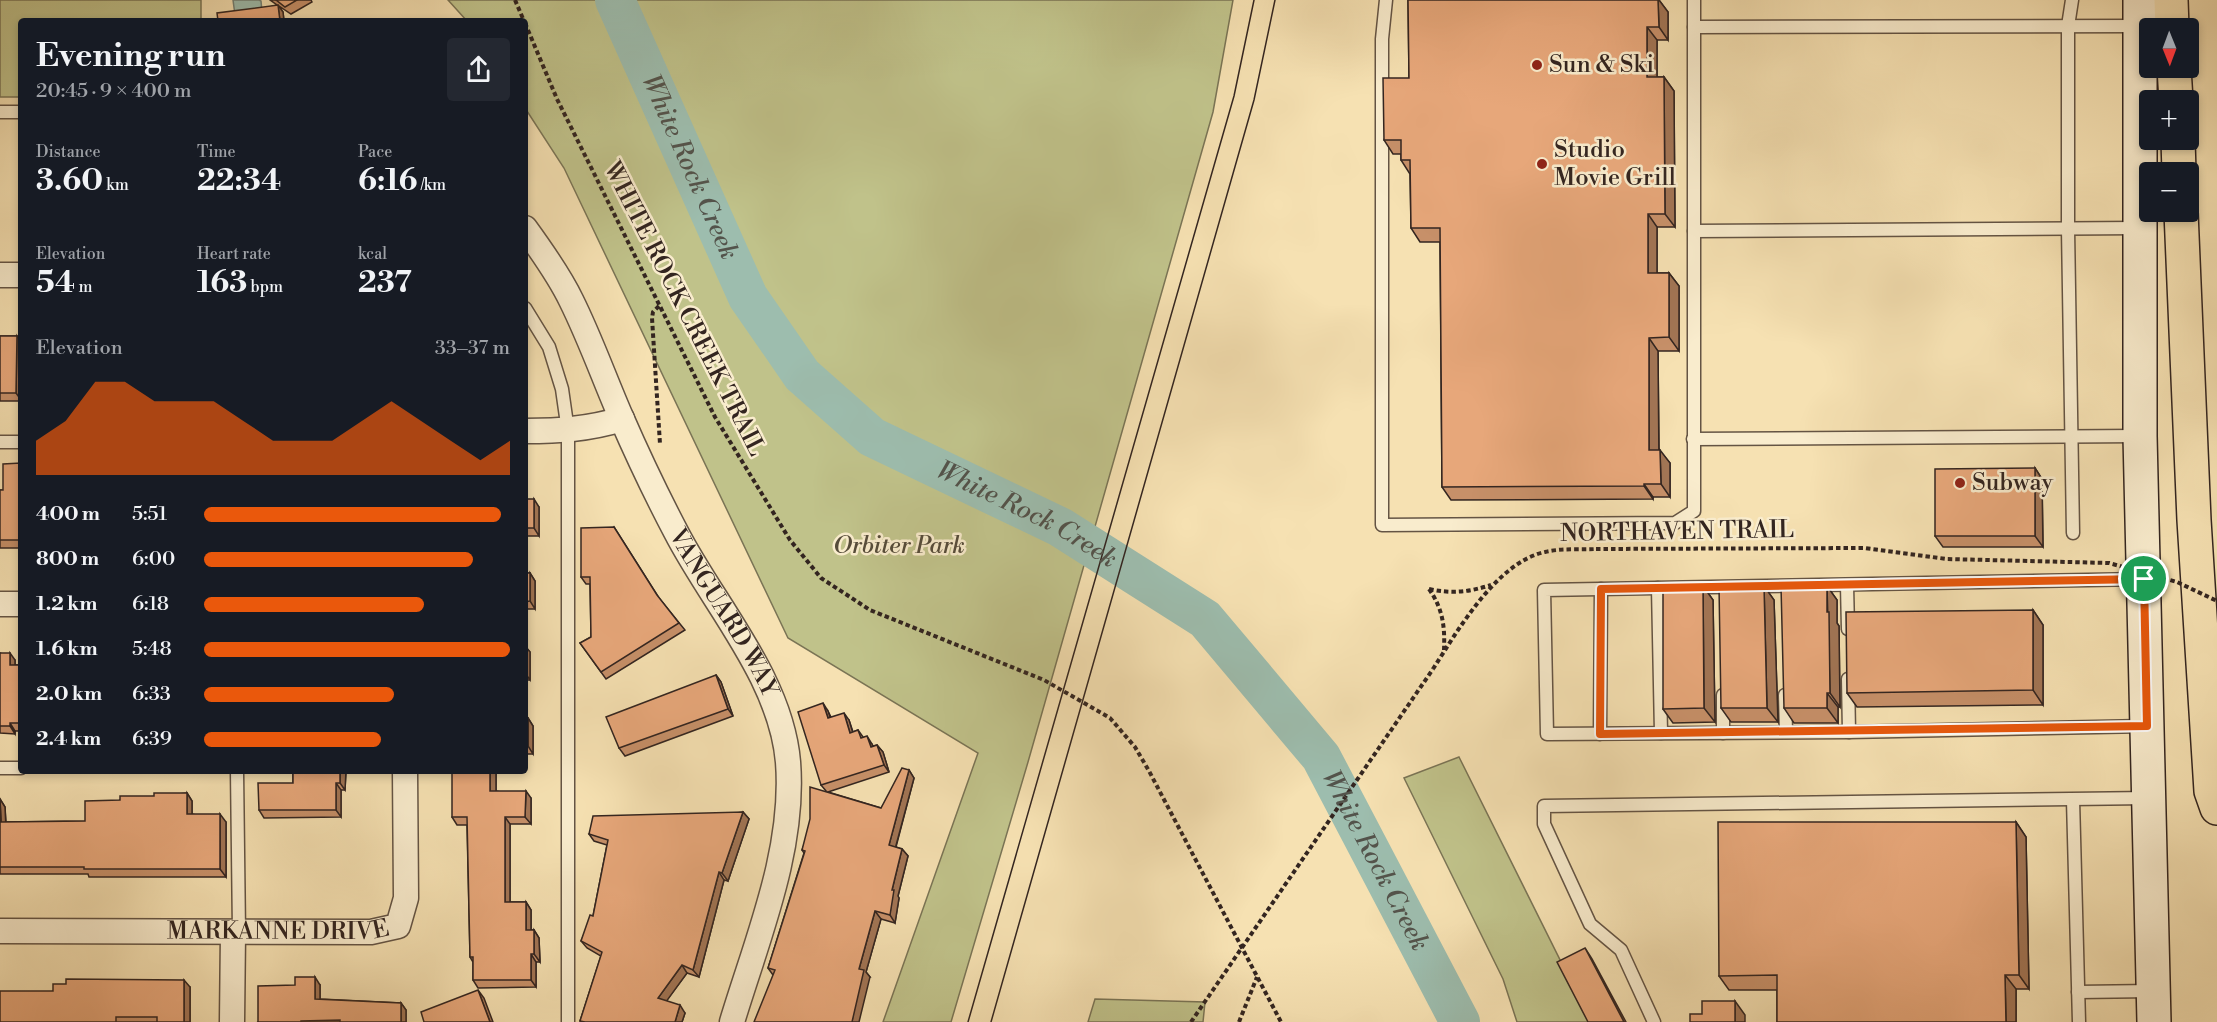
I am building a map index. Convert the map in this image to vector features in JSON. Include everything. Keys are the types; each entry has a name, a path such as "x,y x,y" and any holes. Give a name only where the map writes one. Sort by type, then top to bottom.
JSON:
{"highway":[{"path":"2171,0 2172,18"},
{"path":"2181,222 2194,520 2211,791 2217,808"}],"main road":[{"path":"2140,13 2140,436 2153,1006"}],"street":[{"name":"VANGUARD WAY","path":"528,237 570,298 645,471 677,535 751,657 772,703 788,760 790,807 780,863 732,1022"},
{"path":"0,275 18,275"},
{"path":"528,431 568,431 599,426 622,419"},
{"path":"0,604 18,604"},
{"name":"MARKANNE DRIVE","path":"0,931 372,932 398,926 406,898 405,774"},
{"path":"232,1022 236,933"}],"lane":[{"path":"1386,0 1382,51 1382,525 1675,523 1694,511 1694,0"},
{"path":"2072,0 2068,26 2068,229 2073,533"},
{"path":"1694,27 2068,26 2140,13"},
{"path":"0,112 18,112"},
{"path":"1694,231 2139,228"},
{"path":"528,313 549,347 562,389 568,431 568,1022"},
{"path":"1693,439 2140,436"},
{"path":"0,442 18,442"},
{"path":"2144,579 1847,585 1784,592 1721,593 1658,588 1544,590 1547,734 1849,732 2147,726"},
{"path":"1847,585 1848,641"},
{"path":"1658,588 1661,733"},
{"path":"1600,734 1601,589"},
{"path":"1848,664 1849,732"},
{"path":"1723,677 1724,733"},
{"path":"1785,687 1786,732"},
{"path":"0,768 18,768"},
{"path":"236,933 237,774"},
{"path":"1654,1022 1621,950 1590,924 1544,824 1544,806 2073,801 2149,798"},
{"path":"2073,801 2079,1022"},
{"path":"2078,992 2153,1006"}],"path":[{"name":"WHITE ROCK CREEK TRAIL","path":"515,0 523,18"},
{"name":"WHITE ROCK CREEK TRAIL","path":"528,29 557,99 715,417 790,540 821,578 870,610 1044,680 1110,718 1135,747 1149,771 1281,1022"},
{"path":"645,471 658,464 660,456 652,318 653,312 659,306"},
{"name":"NORTHAVEN TRAIL","path":"1191,1022 1491,584 1507,570 1526,559 1545,552 1596,549 1864,548 1947,559 2109,563 2177,582 2217,601"},
{"path":"1443,653 1445,628 1439,603 1429,589 1448,593 1470,592 1491,584"},
{"path":"1239,1022 1257,976"}],"green space":[{"path":"0,0 201,0 201,18 18,18 18,97 0,97"},
{"name":"Orbiter Park","path":"448,0 1233,0 1213,112 1028,762 951,1022 883,1022 978,753 788,638 564,168 528,113 528,18 464,18"},
{"path":"1459,757 1591,1022 1517,1022 1503,979 1404,778"},
{"path":"1095,999 1205,1002 1203,1022 1088,1022"}],"shaded area":[{"path":"233,0 259,0 262,12 235,15"}],"building":[{"path":"276,0 297,0 285,7"},
{"path":"1408,0 1658,0 1659,27 1647,27 1647,77 1664,77 1665,214 1648,214 1648,273 1669,273 1669,337 1649,338 1649,450 1660,450 1661,484 1442,487 1440,228 1411,228 1410,160 1401,160 1401,140 1384,140 1383,78 1409,78"},
{"path":"278,5 280,18 218,18 217,13"},
{"path":"0,336 17,336 16,393 0,393"},
{"path":"18,463 18,540 0,540 0,490 3,490 3,464"},
{"path":"2035,468 2035,536 1935,536 1935,469"},
{"path":"528,499 534,499 534,528 528,528"},
{"path":"614,527 657,595 679,623 601,672 580,643 591,637 590,577 581,577 581,528"},
{"path":"528,573 530,573 530,601 528,601"},
{"path":"1663,586 1703,586 1704,708 1663,709"},
{"path":"1719,586 1764,586 1767,708 1721,708"},
{"path":"1781,586 1827,586 1830,693 1827,693 1827,708 1784,708"},
{"path":"2033,610 2033,690 1847,693 1846,612"},
{"path":"0,653 10,653 10,665 18,665 18,723 0,726"},
{"path":"716,675 728,709 619,748 606,717"},
{"path":"823,703 828,718 844,713 850,733 858,730 861,738 867,736 871,747 877,745 884,765 821,785 798,712"},
{"path":"902,768 909,770 889,845 902,849 892,890 894,890 890,915 875,911 859,969 864,970 852,1022 754,1022 775,970 768,968 805,851 802,850 810,819 810,787 881,808"},
{"path":"293,774 340,774 340,783 336,783 336,810 259,810 258,783 293,783"},
{"path":"452,774 490,774 490,791 526,791 525,817 505,817 505,902 526,902 526,930 534,930 531,980 473,980 473,957 470,957 467,817 452,817"},
{"path":"154,793 187,793 187,814 220,814 220,869 0,867 0,799 1,822 85,821 85,801 120,800 120,796 154,796"},
{"path":"743,812 722,873 719,872 693,970 682,965 658,998 680,1005 675,1022 580,1021 602,952 581,941 590,915 593,916 608,840 589,834 593,816"},
{"path":"1718,822 2016,822 2019,975 2005,975 2006,1022 1777,1022 1777,975 1719,976"},
{"path":"1585,948 1624,1022 1588,1022 1557,962"},
{"path":"295,977 315,977 315,999 401,1003 401,1022 340,1022 340,1020 258,1022 258,986 295,985"},
{"path":"66,979 184,980 184,1022 157,1022 157,1017 116,1017 116,1022 0,1022 0,991 53,991 53,984 66,984"},
{"path":"478,990 490,1022 424,1022 421,1012"},
{"path":"1702,1001 1735,1001 1735,1022 1690,1022 1690,1014 1702,1014"}],"waterway":[{"name":"White Rock Creek","path":"615,0 748,297 802,375 872,437 1060,527 1205,619 1321,757 1460,1022"}],"tram line":[{"path":"968,1022 1234,96 1254,0"},
{"path":"991,1022 1254,100 1275,0"}],"place":[{"name":"Sun & Ski","path":"1537,65"},
{"name":"Studio Movie Grill","path":"1542,164"},
{"name":"Subway","path":"1960,483"}],"route":[{"path":"2144,579 2147,726 1600,734 1601,589 2144,579"}]}
